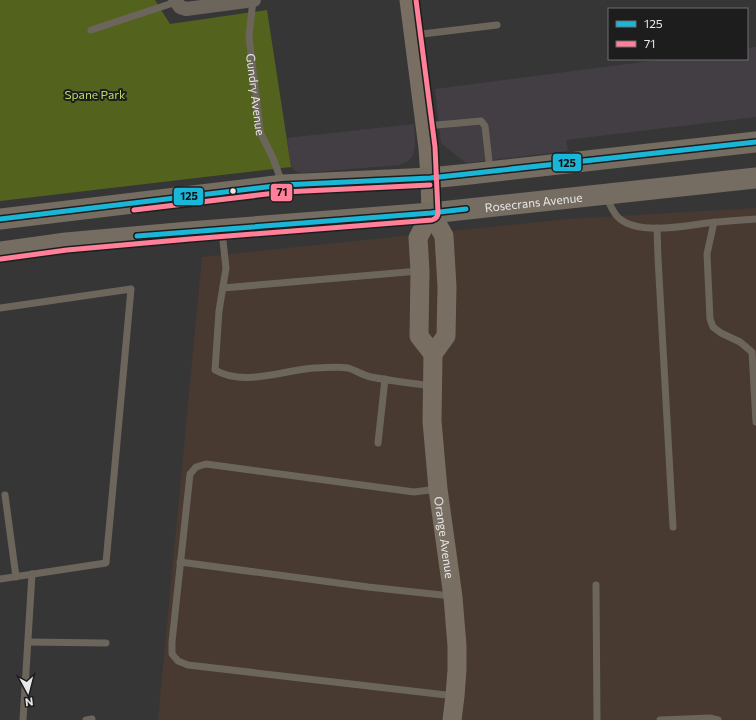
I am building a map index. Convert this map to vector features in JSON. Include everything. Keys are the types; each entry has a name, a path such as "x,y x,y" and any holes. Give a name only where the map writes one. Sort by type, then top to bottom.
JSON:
{"main road":[{"path":"0,219 283,185 430,178 756,142"},
{"name":"Rosecrans Avenue","path":"0,252 66,243 431,213 756,178"}],"street":[{"path":"179,4 254,0"},
{"path":"409,0 428,148 431,213 444,236 447,287 446,336 433,354 419,336 420,271 418,238 431,213"},
{"name":"Orange Avenue","path":"433,354 433,432 438,489 453,597 457,658 452,720"}],"lane":[{"name":"Gundry Avenue","path":"254,0 249,37 260,129 283,185"},
{"path":"91,30 179,4"},
{"path":"414,35 497,25"},
{"path":"425,126 481,121 485,126 490,172"},
{"path":"605,194 613,211 619,219 628,224 639,227 657,228 756,219"},
{"path":"714,222 707,254 710,319 713,327 740,342 752,352 756,422"},
{"path":"657,228 673,527"},
{"path":"222,230 226,268 219,311 215,370 231,376 248,378 313,368 349,368 359,374 369,377 432,386"},
{"path":"223,288 420,271"},
{"path":"0,308 131,289 106,564 0,579"},
{"path":"378,443 385,379"},
{"path":"438,489 414,492 206,464 196,468 190,474 172,654 178,661 188,665 455,696"},
{"path":"5,495 16,576"},
{"path":"180,562 453,597"},
{"path":"23,720 32,574"},
{"path":"596,585 597,720"},
{"path":"28,642 106,643"},
{"path":"660,720 710,718 718,720"},
{"path":"86,720 92,720"}],"shaded area":[{"path":"756,47 756,117 566,140 568,151 466,163 441,143 435,89 658,60 748,60 748,48"},
{"path":"414,124 415,144 412,157 407,162 399,165 302,173 291,167 287,138"},
{"path":"756,208 756,720 158,720 202,257 568,219"}],"green space":[{"name":"Spane Park","path":"0,0 155,0 170,24 267,10 291,167 0,201"}],"transit line":[{"name":"71","path":"1,259 67,250 434,219 437,217 438,213 435,147 416,0"},
{"name":"125","path":"0,219 283,185 430,178 756,142"},
{"name":"71","path":"134,210 284,192 430,185"},
{"name":"125","path":"137,236 466,209"}]}
